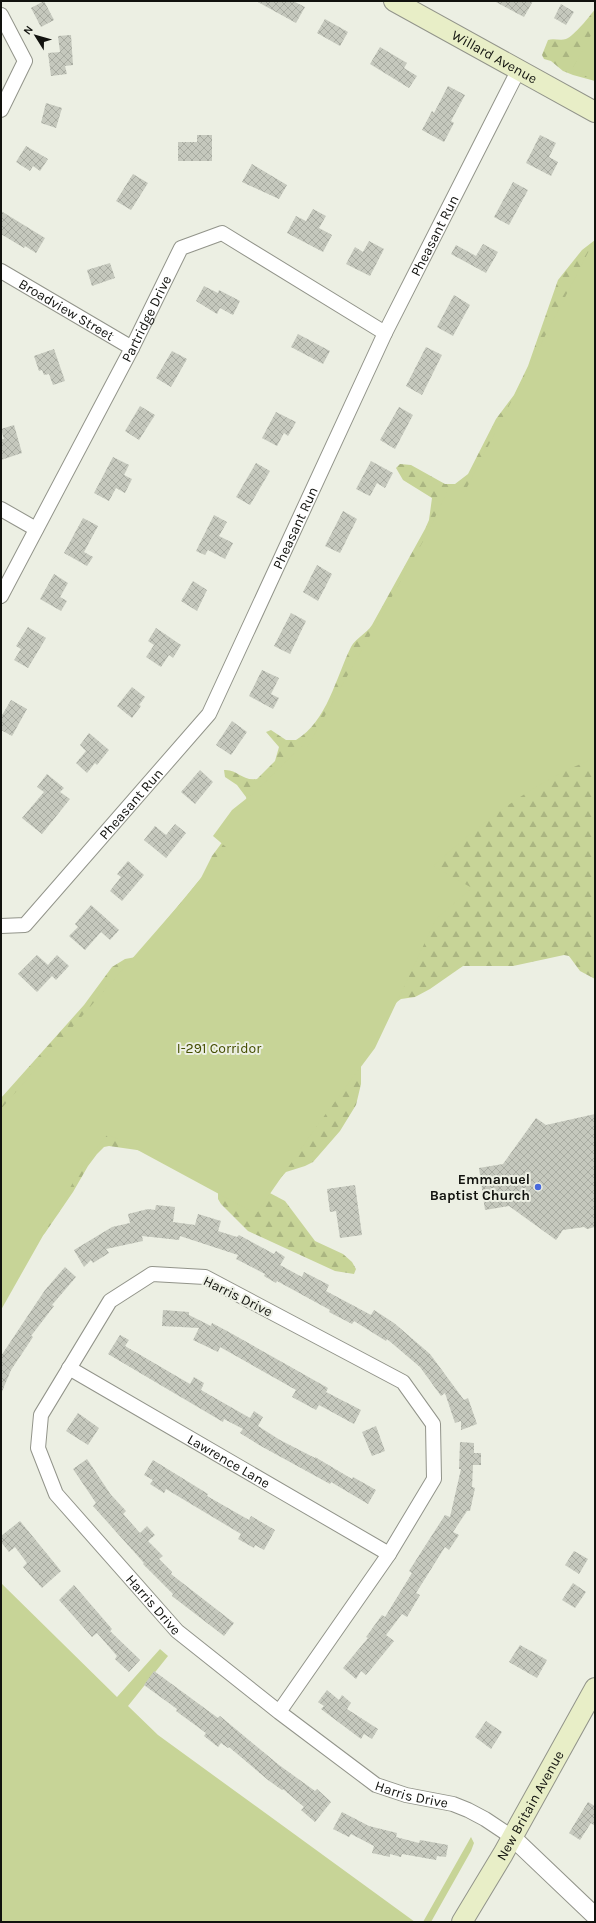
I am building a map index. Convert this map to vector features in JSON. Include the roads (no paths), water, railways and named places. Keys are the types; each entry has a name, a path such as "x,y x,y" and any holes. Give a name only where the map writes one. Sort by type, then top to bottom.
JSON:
{"main road":[{"name":"Willard Avenue","path":"394,1 518,71 595,112"},
{"name":"New Britain Avenue","path":"462,1922 512,1837 595,1688"}],"street":[{"path":"1,15 25,61 1,110"},
{"name":"Pheasant Run","path":"1,926 25,925 209,714 385,333 518,71"},
{"name":"Partridge Drive","path":"1,596 132,348 181,248 222,233 385,333"},
{"name":"Broadview Street","path":"1,271 132,348"},
{"path":"1,509 36,529"},
{"name":"Harris Drive","path":"279,1712 389,1554 434,1479 433,1424 402,1382 205,1277 152,1274 110,1301 41,1415 38,1448 56,1494 177,1631 279,1712 376,1785 406,1795 453,1804 485,1819 512,1837"},
{"name":"Lawrence Lane","path":"69,1368 389,1554"},
{"path":"512,1837 595,1916"}],"place":[{"name":"Emmanuel Baptist Church","path":"538,1187"}],"park label":[{"name":"I-291 Corridor","path":"219,1048"}]}
